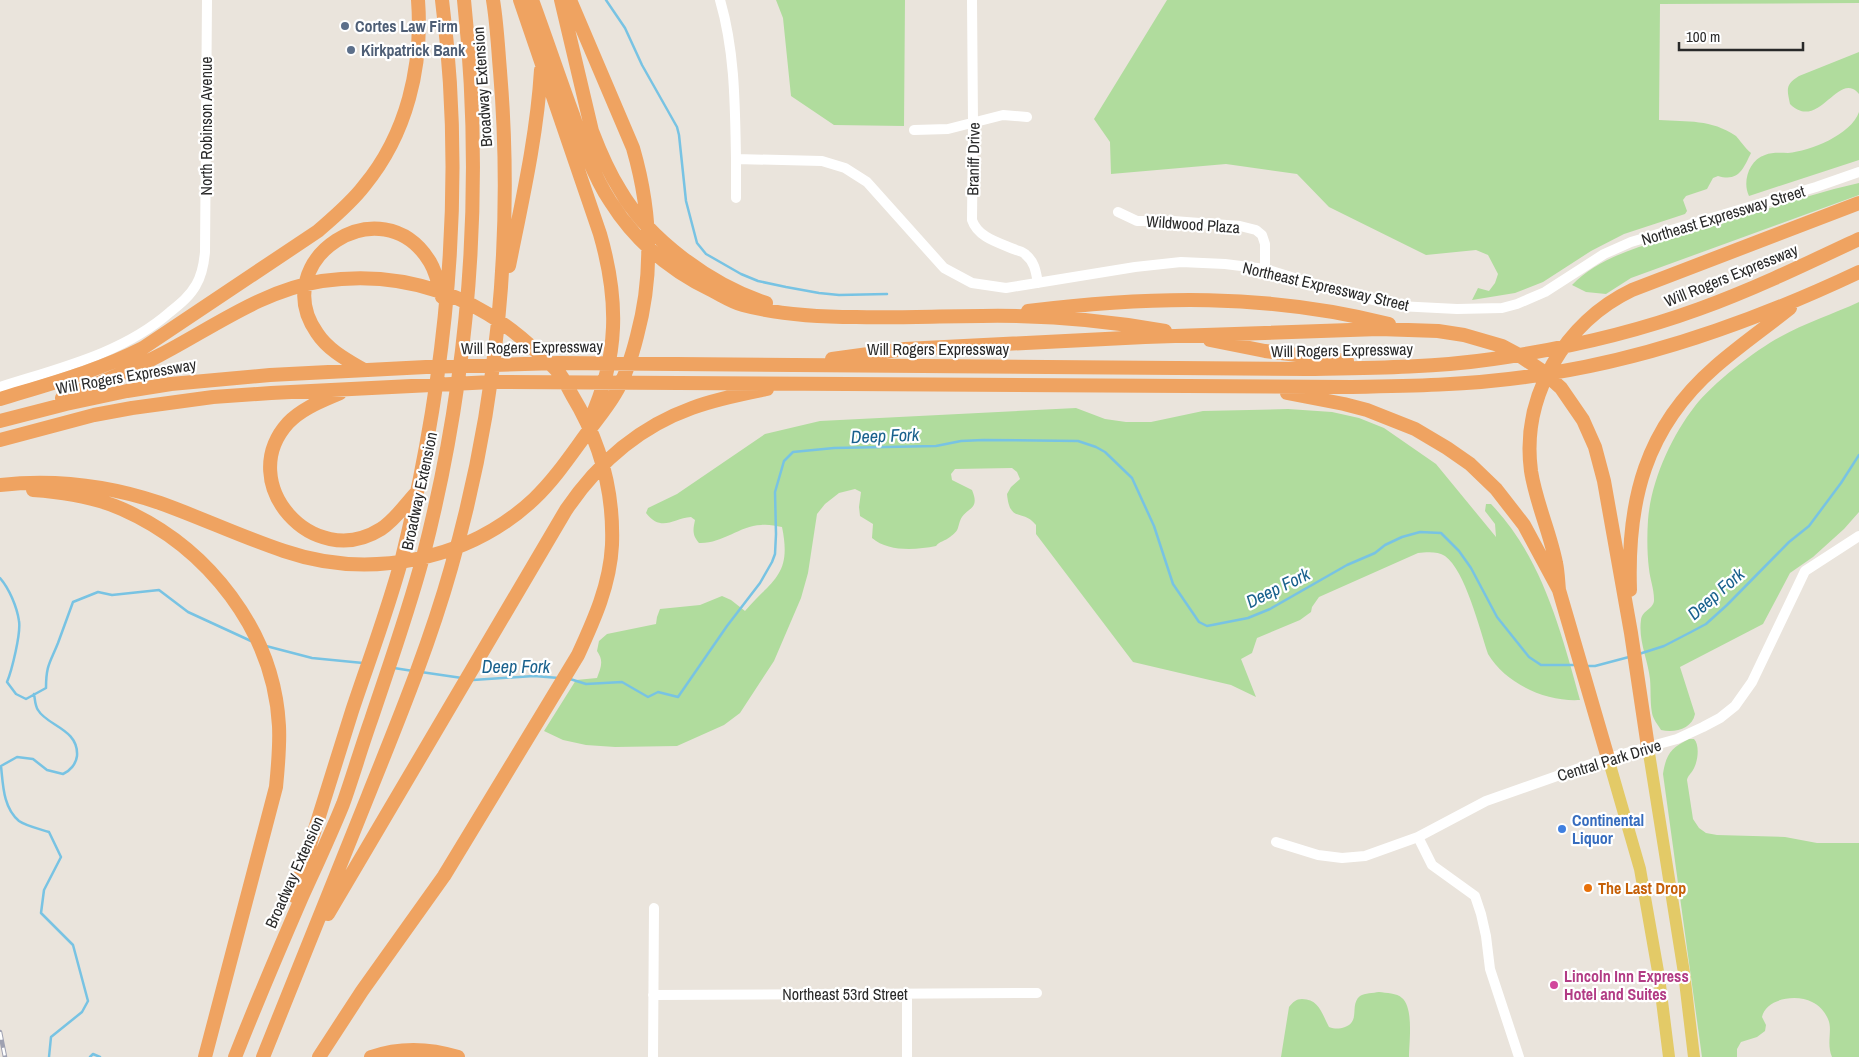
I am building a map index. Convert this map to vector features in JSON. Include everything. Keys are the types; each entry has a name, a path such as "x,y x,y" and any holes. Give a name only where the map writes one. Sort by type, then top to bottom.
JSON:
{"highway":[{"path":"0,399 84,374 120,360 143,348 318,231 341,211 365,186 382,160 406,110 414,82 418,55 420,25 418,0"},
{"path":"235,1057 273,964 352,711 388,607 418,490 428,440 446,310 451,200 451,136 442,0"},
{"name":"Broadway Extension","path":"273,964 343,803 407,613 431,522 448,443 466,312 472,228 473,152 470,75 464,0"},
{"name":"Broadway Extension","path":"306,949 396,727 435,619 460,536 482,437 498,326 504,219 504,138 493,0"},
{"path":"520,0 600,234 609,265 614,297 613,331 606,375 593,413 583,436 573,452"},
{"path":"532,0 590,162 610,201 641,240 671,267 740,304 765,310 809,316 897,318 985,316 1103,322 1144,327 1265,351 1402,368"},
{"path":"498,326 531,153 540,90 541,0"},
{"path":"561,0 592,131 610,172 621,192 636,212 667,246 700,270 741,293 809,316"},
{"path":"0,486 30,482 90,485 160,503 286,552 316,560 380,565 418,559 459,547 508,520 533,500 555,477 615,395 626,374 644,311 648,282 646,204 640,171 633,148 570,0"},
{"path":"1559,590 1556,564 1538,502 1531,469 1530,439 1532,422 1548,370 1577,330 1620,295 1859,203"},
{"path":"364,370 326,344 310,322 307,311 305,300 308,276 319,254 333,241 353,231 371,228 391,231 410,240 424,254 434,269 446,310"},
{"name":"Will Rogers Expressway","path":"0,422 17,416 127,391 171,384 364,370 558,364 1402,368 1492,359 1544,350 1625,331 1697,310 1738,294 1859,239"},
{"name":"Will Rogers Expressway","path":"0,440 94,415 157,404 213,397 348,389 540,382 1250,386 1401,386 1462,383 1535,376 1606,362 1678,344 1738,324 1800,300 1859,272"},
{"path":"17,416 123,374 251,304 291,288 322,281 354,278 386,279 419,284 480,308 517,333 559,373 582,410 600,452 608,483 612,515 612,547 607,578 592,625 578,655 444,876 362,992 319,1057"},
{"path":"985,316 1069,306 1144,300 1224,299 1353,315 1409,329"},
{"path":"1631,633 1629,565 1633,512 1642,474 1660,435 1678,407 1708,374 1800,300"},
{"path":"788,366 905,349 1309,331 1409,329 1464,335 1492,343 1517,354 1541,370 1566,395 1588,430 1600,463 1631,633 1648,747"},
{"path":"263,1057 306,949 577,495 598,470 625,445 655,425 693,408 732,396 792,383"},
{"path":"1250,386 1367,410 1415,429 1470,464 1488,480 1524,524 1538,547 1559,590 1608,758"},
{"path":"348,389 304,410 287,424 280,433 274,450 271,469 275,493 286,513 305,530 316,536 343,540 357,538 381,529 392,520 418,490"},
{"path":"0,486 41,490 81,497 120,508 157,527 184,546 213,573 234,600 251,628 263,655 276,702 280,746 276,787 205,1057"},
{"path":"371,1057 388,1052 410,1050 436,1051 458,1057"}],"main road":[{"path":"1648,747 1684,973 1694,1057"},
{"path":"1608,758 1640,869 1659,977 1669,1057"}],"street":[{"name":"North Robinson Avenue","path":"0,387 104,353 134,338 157,323 180,304 196,285 201,273 205,252 207,0"},
{"path":"720,0 725,16 734,81 736,198"},
{"name":"Braniff Drive","path":"972,0 972,220 974,227 990,239 1026,254 1034,266 1038,283"},
{"path":"914,130 948,129 1003,116 1027,116"},
{"name":"Northeast Expressway Street","path":"736,158 822,161 845,168 867,182 944,268 972,283 1006,288 1135,267 1181,262 1225,264 1265,269 1343,293 1398,306 1457,309 1502,308 1516,304 1545,292 1604,254 1631,242 1816,187 1859,172"},
{"name":"Wildwood Plaza","path":"1118,212 1137,221 1202,223 1240,226 1256,230 1262,235 1266,244 1265,269"},
{"name":"Central Park Drive","path":"1276,842 1318,855 1342,858 1365,856 1418,837 1486,801 1608,758 1678,739 1704,728 1735,706 1752,682 1805,571 1859,536"},
{"path":"1418,837 1432,865 1475,896 1486,936 1490,969 1518,1057"},
{"path":"653,1057 654,908"},
{"path":"907,993 907,1057"},
{"name":"Northeast 53rd Street","path":"653,995 1037,993"}],"green space":[{"path":"776,0 905,0 904,126 834,125 791,96 783,18"},
{"path":"1167,0 1859,0 1859,3 1660,4 1659,120 1699,122 1718,127 1736,136 1751,153 1743,169 1736,176 1718,176 1713,178 1707,189 1686,196 1683,200 1687,211 1685,214 1624,234 1591,251 1543,282 1515,293 1472,300 1478,288 1489,291 1495,283 1498,274 1488,255 1476,250 1426,255 1329,207 1297,174 1226,164 1111,174 1110,142 1094,119"},
{"path":"1859,52 1859,94 1854,89 1846,88 1839,91 1817,108 1808,111 1799,110 1790,104 1788,88 1794,79"},
{"path":"1859,112 1859,160 1749,196 1746,184 1748,172 1759,158 1771,153 1797,152 1829,140 1848,128"},
{"path":"1859,183 1859,195 1631,278 1606,294 1586,292 1572,285 1600,264 1634,249"},
{"path":"1859,302 1859,512 1844,529 1813,557 1790,573 1763,624 1680,667 1695,714 1690,723 1682,729 1672,731 1661,730 1654,720 1652,713 1650,679 1640,627 1642,617 1654,602 1648,551 1650,505 1658,475 1670,445 1686,418 1702,397 1746,359 1790,332"},
{"path":"1076,408 1105,419 1126,422 1151,422 1203,411 1288,409 1332,412 1359,418 1384,428 1436,464 1496,537 1495,524 1485,511 1486,504 1491,504 1509,525 1524,547 1548,596 1580,700 1554,698 1528,689 1505,674 1496,665 1488,654 1471,601 1459,574 1445,556 1432,552 1418,553 1319,597 1311,612 1300,620 1257,638 1252,653 1241,659 1256,697 1231,685 1133,662 1036,534 1036,525 1026,517 1014,513 1011,509 1007,494 1011,487 1020,479 1017,472 1012,468 955,469 951,474 952,480 972,490 975,502 962,517 956,531 936,546 902,549 879,543 872,538 873,524 860,516 861,492 855,489 839,493 825,504 817,514 808,573 801,598 774,661 740,713 724,725 677,746 615,747 586,745 563,740 544,731 576,680 597,678 601,664 601,658 597,651 599,641 607,634 656,624 660,609 700,605 722,596 731,600 745,611 778,575 784,556 782,527 753,526 715,541 699,543 694,532 695,520 691,517 663,523 657,522 646,513 648,508 677,494 765,434 820,421"},
{"path":"1689,739 1694,739 1698,749 1695,767 1687,780 1693,819 1699,828 1706,833 1785,837 1817,843 1859,843 1859,1057 1832,1057 1830,1052 1830,1027 1825,1014 1812,1002 1791,998 1783,999 1769,1006 1762,1017 1766,1025 1765,1031 1757,1037 1741,1042 1737,1049 1737,1057 1702,1057 1663,774 1670,752"},
{"path":"1379,992 1397,995 1406,1003 1410,1035 1409,1057 1281,1057 1289,1007 1295,1001 1302,999 1316,1004 1329,1027 1339,1028 1345,1027 1353,1021 1355,1004 1360,996"}],"waterway":[{"path":"606,0 625,28 642,65 677,127 686,201 697,243 706,254 741,274 758,281 819,293 839,295 887,294"},
{"name":"Deep Fork","path":"570,679 586,684 622,682 648,697 658,692 678,697 727,626 760,583 772,562 775,554 776,534 775,492 784,461 793,452 834,448 936,446 961,441 983,440 1078,441 1105,452 1132,478 1154,526 1173,584 1199,622 1207,626 1248,618 1270,609 1347,565 1375,553 1385,545 1402,537 1420,532 1441,533 1459,551 1471,568 1497,617 1529,657 1541,665 1575,665"},
{"name":"Deep Fork","path":"1639,654 1664,646 1706,624 1789,542 1809,526 1859,455"},
{"name":"Deep Fork","path":"0,578 12,598 19,621 16,652 7,682 16,694 26,699 46,688 49,664 73,602 98,592 112,595 159,590 188,612 251,641"},
{"name":"Deep Fork","path":"266,646 312,658 363,663"},
{"name":"Deep Fork","path":"1586,666 1595,666 1629,657"},
{"name":"Deep Fork","path":"394,668 413,671"},
{"name":"Deep Fork","path":"421,672 462,678"},
{"name":"Deep Fork","path":"473,680 534,676 559,678"},
{"path":"34,694 38,710 48,720 68,734 76,747 77,756 72,767 63,774 47,770 33,759 17,757 1,766 3,788 7,803 14,816 25,824 49,832 61,857 44,890 41,913 73,945 88,1001 82,1012 51,1037 49,1057"},
{"path":"90,1057 93,1054 100,1057"}],"railway":[{"path":"0,1032 5,1057"}],"place":[{"name":"Cortes Law Firm","path":"345,26"},
{"name":"Kirkpatrick Bank","path":"351,50"},
{"name":"Continental Liquor","path":"1562,829"},
{"name":"The Last Drop","path":"1588,888"},
{"name":"Lincoln Inn Express Hotel and Suites","path":"1554,985"}]}
